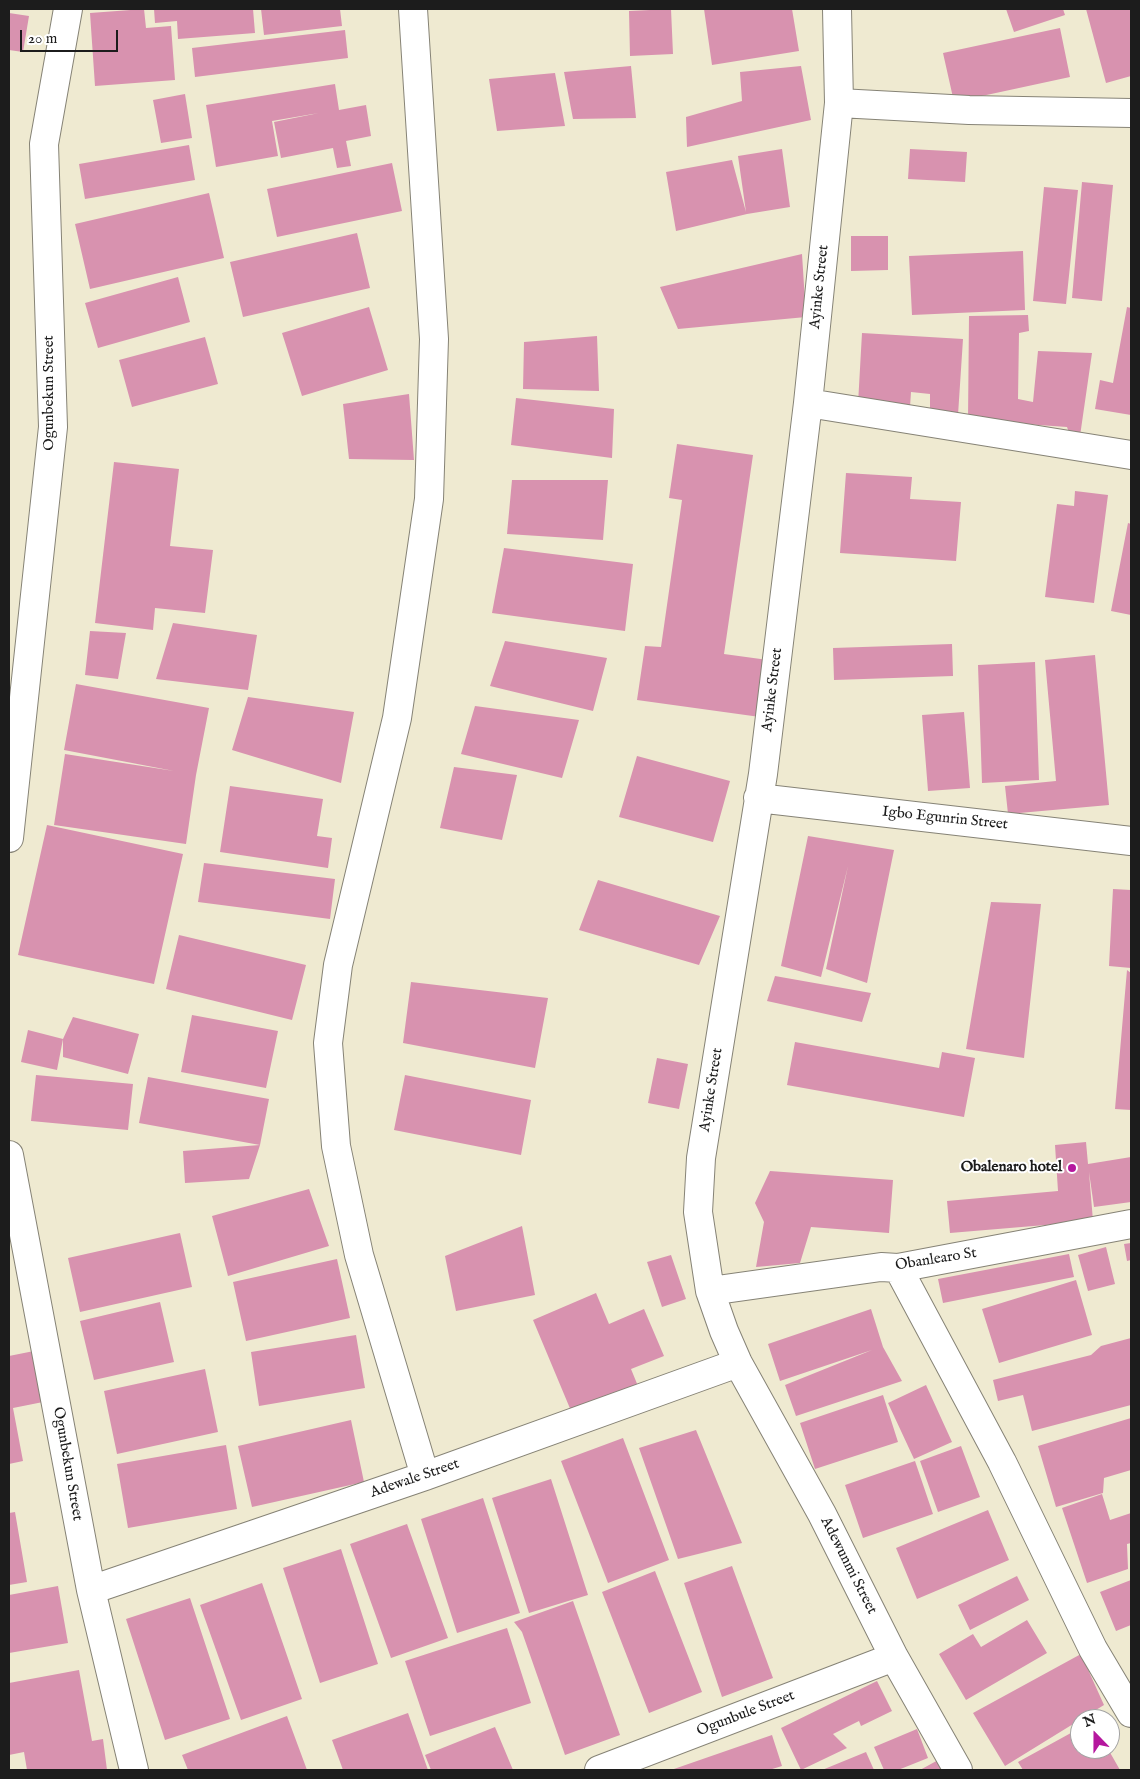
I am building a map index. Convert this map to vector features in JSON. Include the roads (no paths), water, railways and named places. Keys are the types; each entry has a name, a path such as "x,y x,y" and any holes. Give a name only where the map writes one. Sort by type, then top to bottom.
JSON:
{"street":[{"name":"Ogunbekun Street","path":"9,838 53,427 44,144 68,9"},
{"path":"413,9 434,339 429,499 397,718 338,965 328,1043 336,1146 359,1255 425,1476"},
{"name":"Ayinke Street","path":"738,1363 710,1291 698,1212 701,1158 763,774 808,403 839,103 837,9"},
{"path":"839,103 969,110 1131,113"},
{"path":"808,403 1131,455"},
{"name":"Igbo Egunrin Street","path":"758,798 1131,840"},
{"name":"Ogunbekun Street","path":"9,1155 90,1590 134,1770"},
{"name":"Obanlearo St","path":"710,1291 881,1267 898,1268 1131,1224"},
{"path":"898,1268 1002,1462 1093,1649 1131,1714"},
{"name":"Adewale Street","path":"90,1590 425,1476 738,1363"},
{"name":"Adewunmi Street","path":"738,1363 822,1514 894,1657 958,1770"},
{"name":"Ogunbule Street","path":"599,1770 894,1657"}],"place":[{"name":"Obalenaro hotel","path":"1072,1168"}]}
